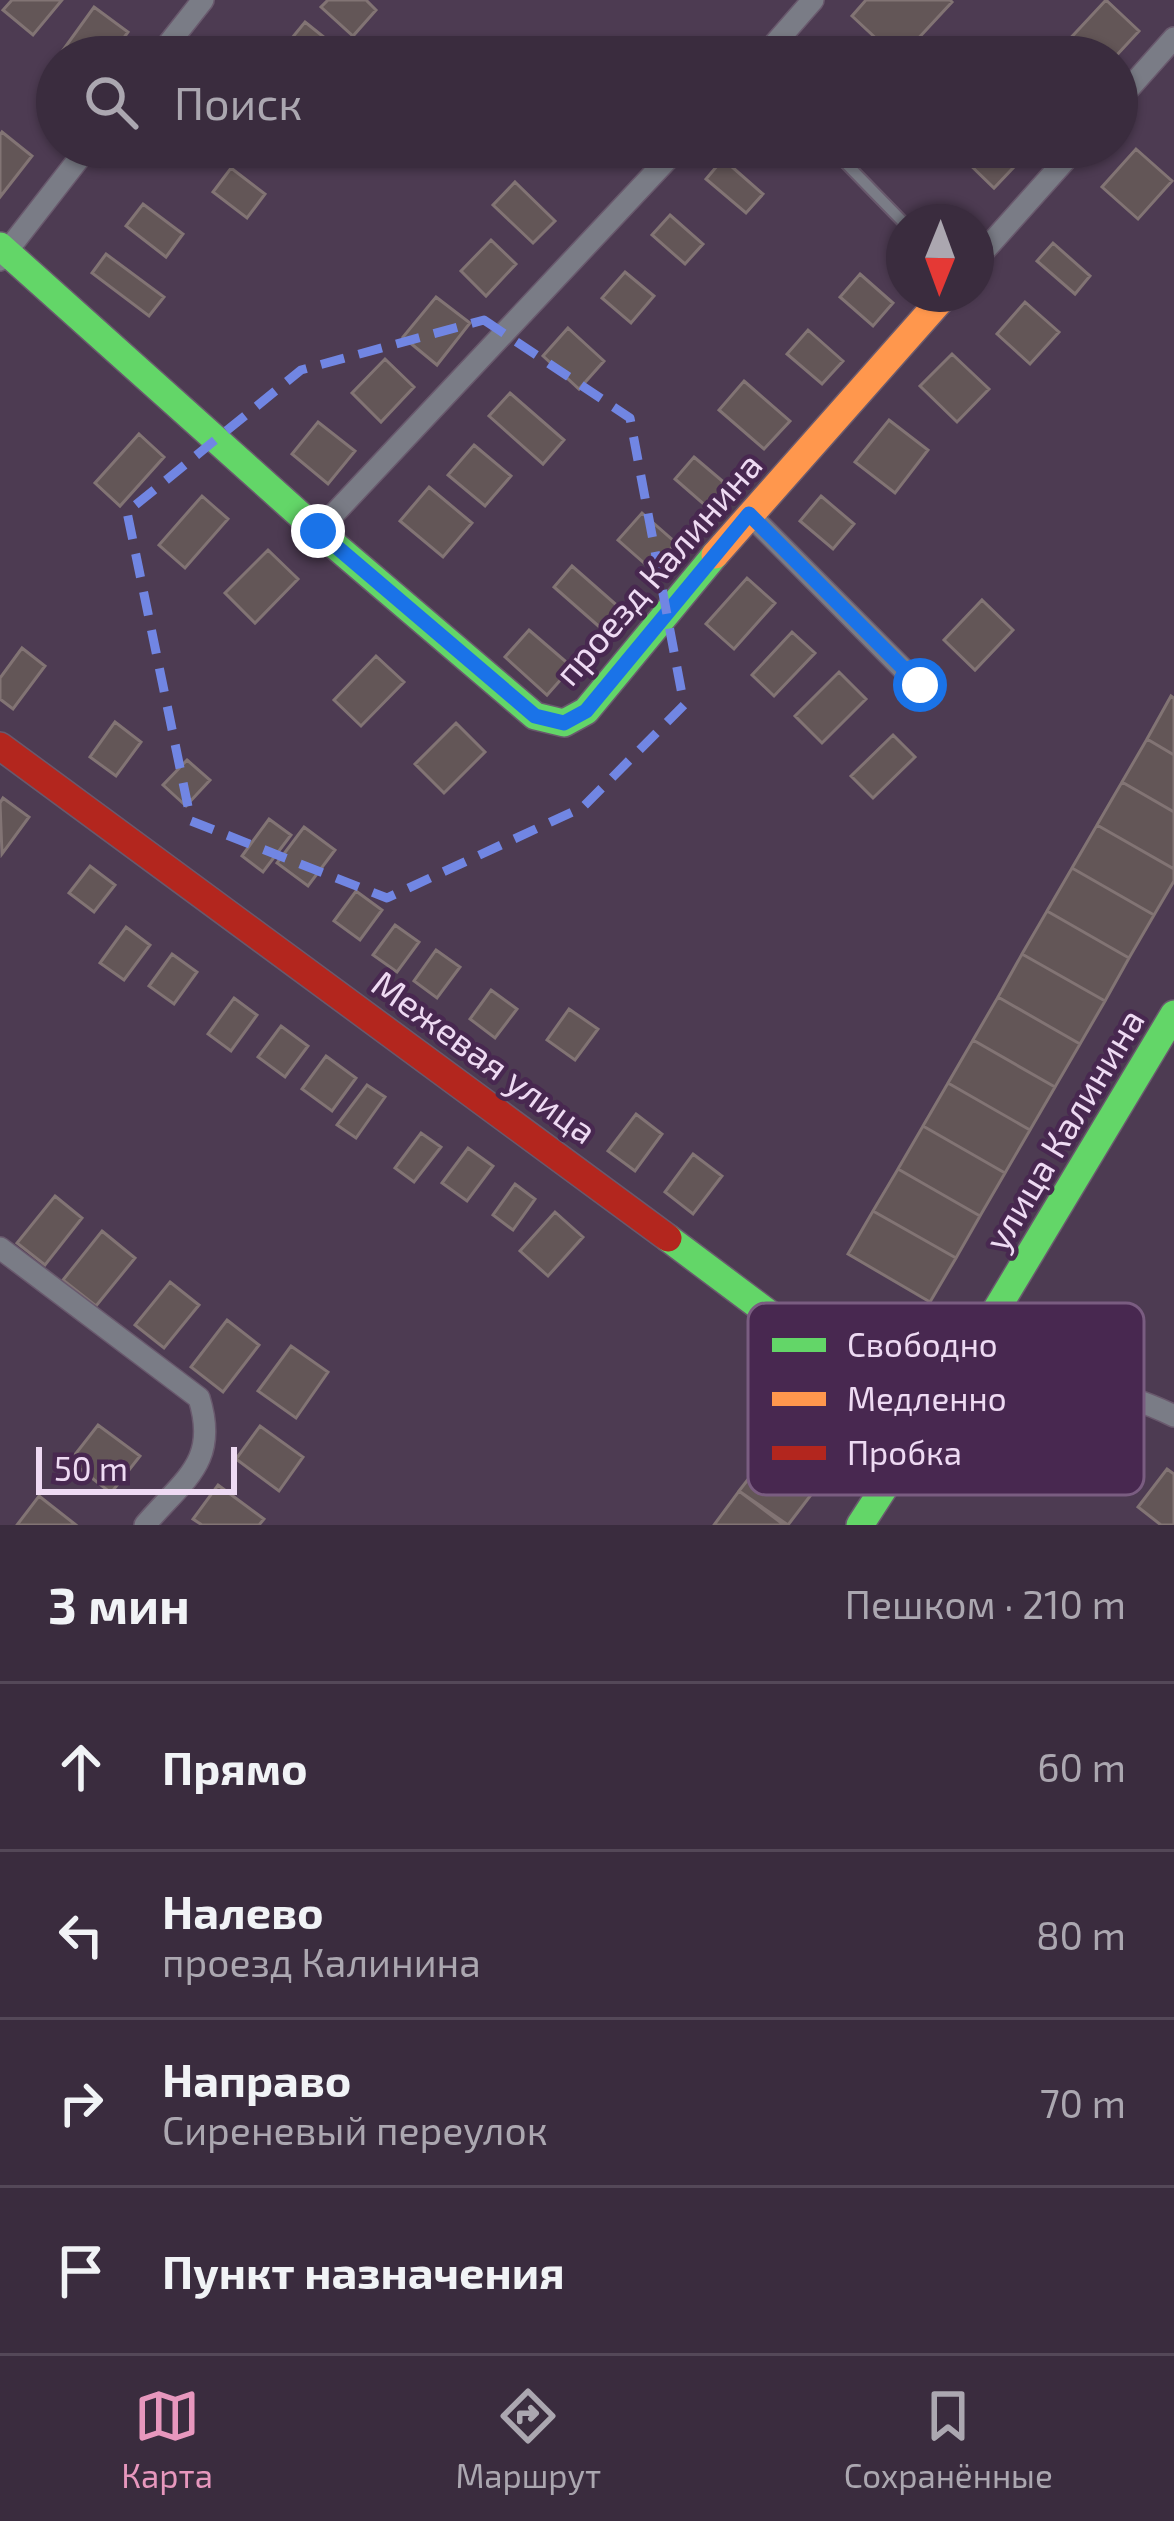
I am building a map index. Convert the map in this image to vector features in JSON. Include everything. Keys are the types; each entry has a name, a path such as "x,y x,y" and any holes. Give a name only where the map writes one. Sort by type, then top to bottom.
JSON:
{"street":[{"path":"781,36 813,0"},
{"path":"173,36 196,2"},
{"path":"1138,78 1174,38"},
{"path":"71,168 2,252 318,531 659,168"},
{"path":"994,240 1058,168"},
{"name":"проезд Калинина","path":"318,531 535,716 564,723 586,711 749,514 930,312"},
{"path":"749,514 920,685"},
{"name":"Межевая улица","path":"0,746 755,1303"},
{"name":"улица Калинина","path":"1000,1303 1174,1014"},
{"path":"0,1248 199,1398 207,1424 204,1456 146,1525"},
{"path":"1144,1401 1174,1416"},
{"name":"улица Калинина","path":"860,1525 880,1495"}],"lane":[{"path":"850,168 886,205"}],"highlighted area":[{"path":"484,320 630,418 684,705 583,807 387,898 191,821 127,512 301,370"}],"building":[{"path":"12,0 62,0 33,35 3,10"},
{"path":"328,0 366,0 376,10 353,36 321,7"},
{"path":"866,0 952,2 920,36 873,36 852,16"},
{"path":"1106,0 1139,31 1134,36 1072,36"},
{"path":"94,7 128,32 125,36 73,36"},
{"path":"305,22 322,36 294,36"},
{"path":"2,132 32,156 0,197 0,135"},
{"path":"1138,151 1172,181 1138,219 1102,187 1119,168 1138,168"},
{"path":"231,168 265,194 247,218 213,192"},
{"path":"715,168 733,168 763,194 746,213 706,179"},
{"path":"973,168 1013,168 994,188"},
{"path":"515,182 555,221 533,243 493,205"},
{"path":"143,204 183,234 166,257 126,226"},
{"path":"670,215 703,244 685,264 652,235"},
{"path":"491,240 516,264 486,296 461,271"},
{"path":"1053,243 1090,276 1075,294 1037,261"},
{"path":"106,254 164,297 149,316 92,273"},
{"path":"625,272 654,296 631,323 602,298"},
{"path":"860,274 886,297 886,311 873,326 840,297"},
{"path":"436,297 470,323 437,365 403,337"},
{"path":"1025,302 1059,332 1030,364 997,334"},
{"path":"568,328 604,361 579,389 543,356"},
{"path":"808,330 843,361 822,384 787,354"},
{"path":"952,354 989,389 957,422 920,386"},
{"path":"385,359 414,387 381,422 352,393"},
{"path":"744,381 790,421 764,449 719,410"},
{"path":"510,393 564,440 543,464 489,416"},
{"path":"889,420 928,450 895,493 855,462"},
{"path":"318,422 355,451 328,484 292,454"},
{"path":"139,434 164,457 120,506 95,483"},
{"path":"474,445 511,476 485,506 448,475"},
{"path":"694,457 727,485 707,507 675,479"},
{"path":"429,487 472,523 443,557 400,521"},
{"path":"202,496 228,519 185,568 159,545"},
{"path":"821,496 854,524 833,549 800,521"},
{"path":"642,513 676,543 652,570 618,540"},
{"path":"268,550 298,579 255,623 225,593"},
{"path":"572,566 621,609 603,630 554,587"},
{"path":"747,578 775,603 734,649 706,624"},
{"path":"982,600 1013,630 975,670 944,640"},
{"path":"529,630 572,667 547,695 505,657"},
{"path":"792,632 815,653 774,696 752,675"},
{"path":"22,648 45,666 13,709 0,699 0,678"},
{"path":"376,656 404,682 361,726 334,700"},
{"path":"839,672 866,699 822,743 795,716"},
{"path":"1171,696 1174,698 1174,755 1147,739"},
{"path":"115,722 141,742 116,776 90,757"},
{"path":"456,723 485,752 444,793 415,764"},
{"path":"893,735 915,757 873,798 851,776"},
{"path":"1147,739 1174,755 1174,812 1122,782"},
{"path":"187,760 210,780 186,806 163,785"},
{"path":"1122,782 1174,812 1174,869 1097,825"},
{"path":"3,798 29,817 2,854 0,803"},
{"path":"269,819 291,835 263,872 242,856"},
{"path":"1097,825 1174,869 1174,881 1154,915 1072,868"},
{"path":"304,827 335,850 308,886 277,863"},
{"path":"90,866 115,885 94,912 69,893"},
{"path":"1072,868 1154,915 1129,958 1047,911"},
{"path":"356,891 382,910 360,940 334,921"},
{"path":"1047,911 1129,958 1105,1001 1022,954"},
{"path":"395,925 419,942 397,972 373,955"},
{"path":"126,927 150,945 124,980 100,963"},
{"path":"436,950 460,967 437,998 414,981"},
{"path":"172,954 197,972 174,1004 149,986"},
{"path":"1022,954 1105,1001 1080,1044 998,997"},
{"path":"491,990 517,1009 495,1038 470,1019"},
{"path":"998,997 1080,1044 1055,1087 973,1040"},
{"path":"234,998 257,1015 231,1051 208,1034"},
{"path":"569,1009 598,1029 575,1060 547,1040"},
{"path":"281,1026 308,1046 285,1077 258,1057"},
{"path":"973,1040 1055,1087 1030,1130 948,1083"},
{"path":"326,1056 356,1078 332,1111 302,1089"},
{"path":"948,1083 1030,1130 1005,1173 923,1126"},
{"path":"367,1085 385,1097 356,1138 337,1125"},
{"path":"636,1114 662,1134 635,1171 608,1151"},
{"path":"923,1126 1005,1173 980,1216 898,1169"},
{"path":"421,1133 441,1147 414,1182 395,1168"},
{"path":"468,1148 493,1166 467,1201 442,1183"},
{"path":"693,1154 722,1176 693,1214 665,1192"},
{"path":"898,1169 980,1216 956,1258 873,1211"},
{"path":"515,1184 535,1199 513,1230 493,1215"},
{"path":"55,1196 82,1218 45,1265 17,1243"},
{"path":"873,1211 956,1258 930,1302 848,1254"},
{"path":"555,1212 583,1237 548,1276 520,1251"},
{"path":"102,1231 135,1258 96,1306 63,1280"},
{"path":"170,1282 199,1305 164,1348 135,1325"},
{"path":"227,1320 259,1345 223,1392 191,1367"},
{"path":"291,1346 328,1372 296,1418 258,1391"},
{"path":"98,1425 140,1456 111,1493 70,1461"},
{"path":"260,1426 303,1457 279,1491 236,1459"},
{"path":"1167,1469 1174,1474 1174,1525 1161,1525 1138,1507"},
{"path":"748,1479 748,1495 811,1495 788,1525 739,1491"},
{"path":"218,1485 264,1519 259,1525 202,1525 193,1519"},
{"path":"739,1491 784,1525 714,1525"},
{"path":"39,1496 76,1525 17,1525"}],"traffic: fast":[{"path":"0,246 318,531 535,716 564,723 586,711 715,555"},
{"path":"1000,1303 1174,1014"},
{"path":"668,1238 755,1303"},
{"path":"860,1525 879,1495"}],"traffic: slow":[{"path":"715,555 930,312"}],"traffic: jam":[{"path":"0,746 668,1238"}],"route":[{"path":"318,531 535,716 564,723 586,711 749,514 920,685"}]}
